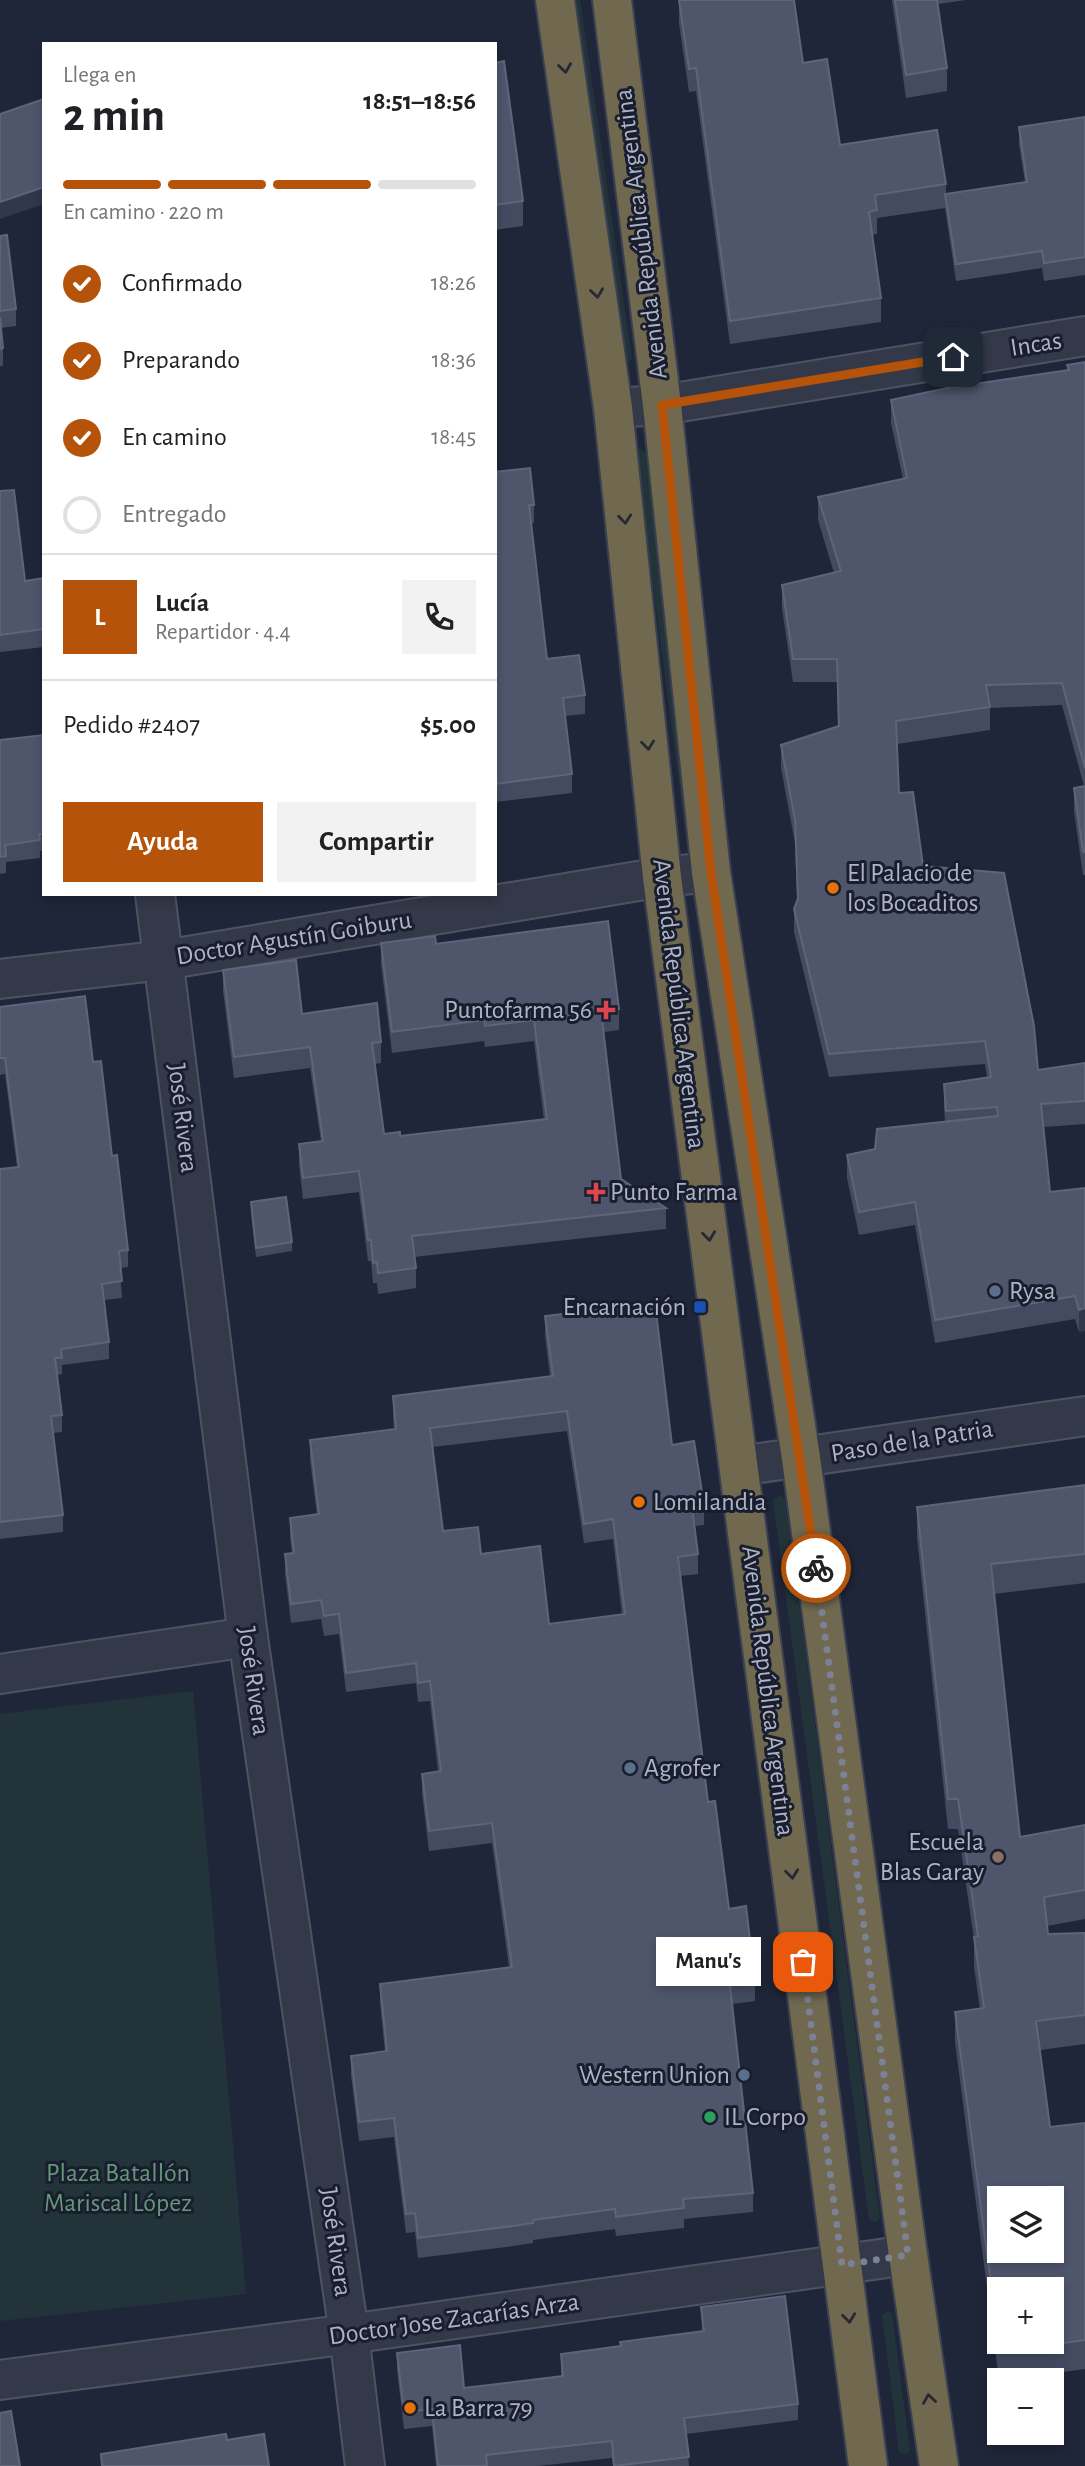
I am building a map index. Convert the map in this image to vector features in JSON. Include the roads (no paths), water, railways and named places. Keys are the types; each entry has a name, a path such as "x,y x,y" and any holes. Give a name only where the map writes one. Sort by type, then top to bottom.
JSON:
{"highway":[{"name":"Avenida República Argentina","path":"555,0 613,408 662,877 868,2466"},
{"name":"Avenida República Argentina","path":"612,0 662,405 711,872 801,1458 939,2466"}],"street":[{"name":"Incas","path":"613,408 662,405 1085,336"},
{"name":"Doctor Agustín Goiburu","path":"0,979 164,960 662,877 711,872"},
{"name":"José Rivera","path":"155,896 247,1637 349,2334 365,2466"},
{"name":"Paso de la Patria","path":"739,1466 1085,1416"},
{"path":"0,1674 247,1637"},
{"name":"Doctor Jose Zacarías Arza","path":"0,2380 908,2255"}],"place":[{"name":"El Palacio de los Bocaditos","path":"833,888"},
{"name":"Puntofarma 56","path":"606,1010"},
{"name":"Punto Farma","path":"596,1192"},
{"name":"Rysa","path":"995,1291"},
{"name":"Encarnación","path":"700,1307"},
{"name":"Lomilandia","path":"639,1502"},
{"name":"Agrofer","path":"630,1768"},
{"name":"Escuela Blas Garay","path":"998,1857"},
{"name":"Manu's","path":"803,1962"},
{"name":"Western Union","path":"744,2075"},
{"name":"IL Corpo","path":"710,2117"},
{"name":"La Barra 79","path":"410,2408"}],"park label":[{"name":"Plaza Batallón Mariscal López","path":"118,2188"}]}
